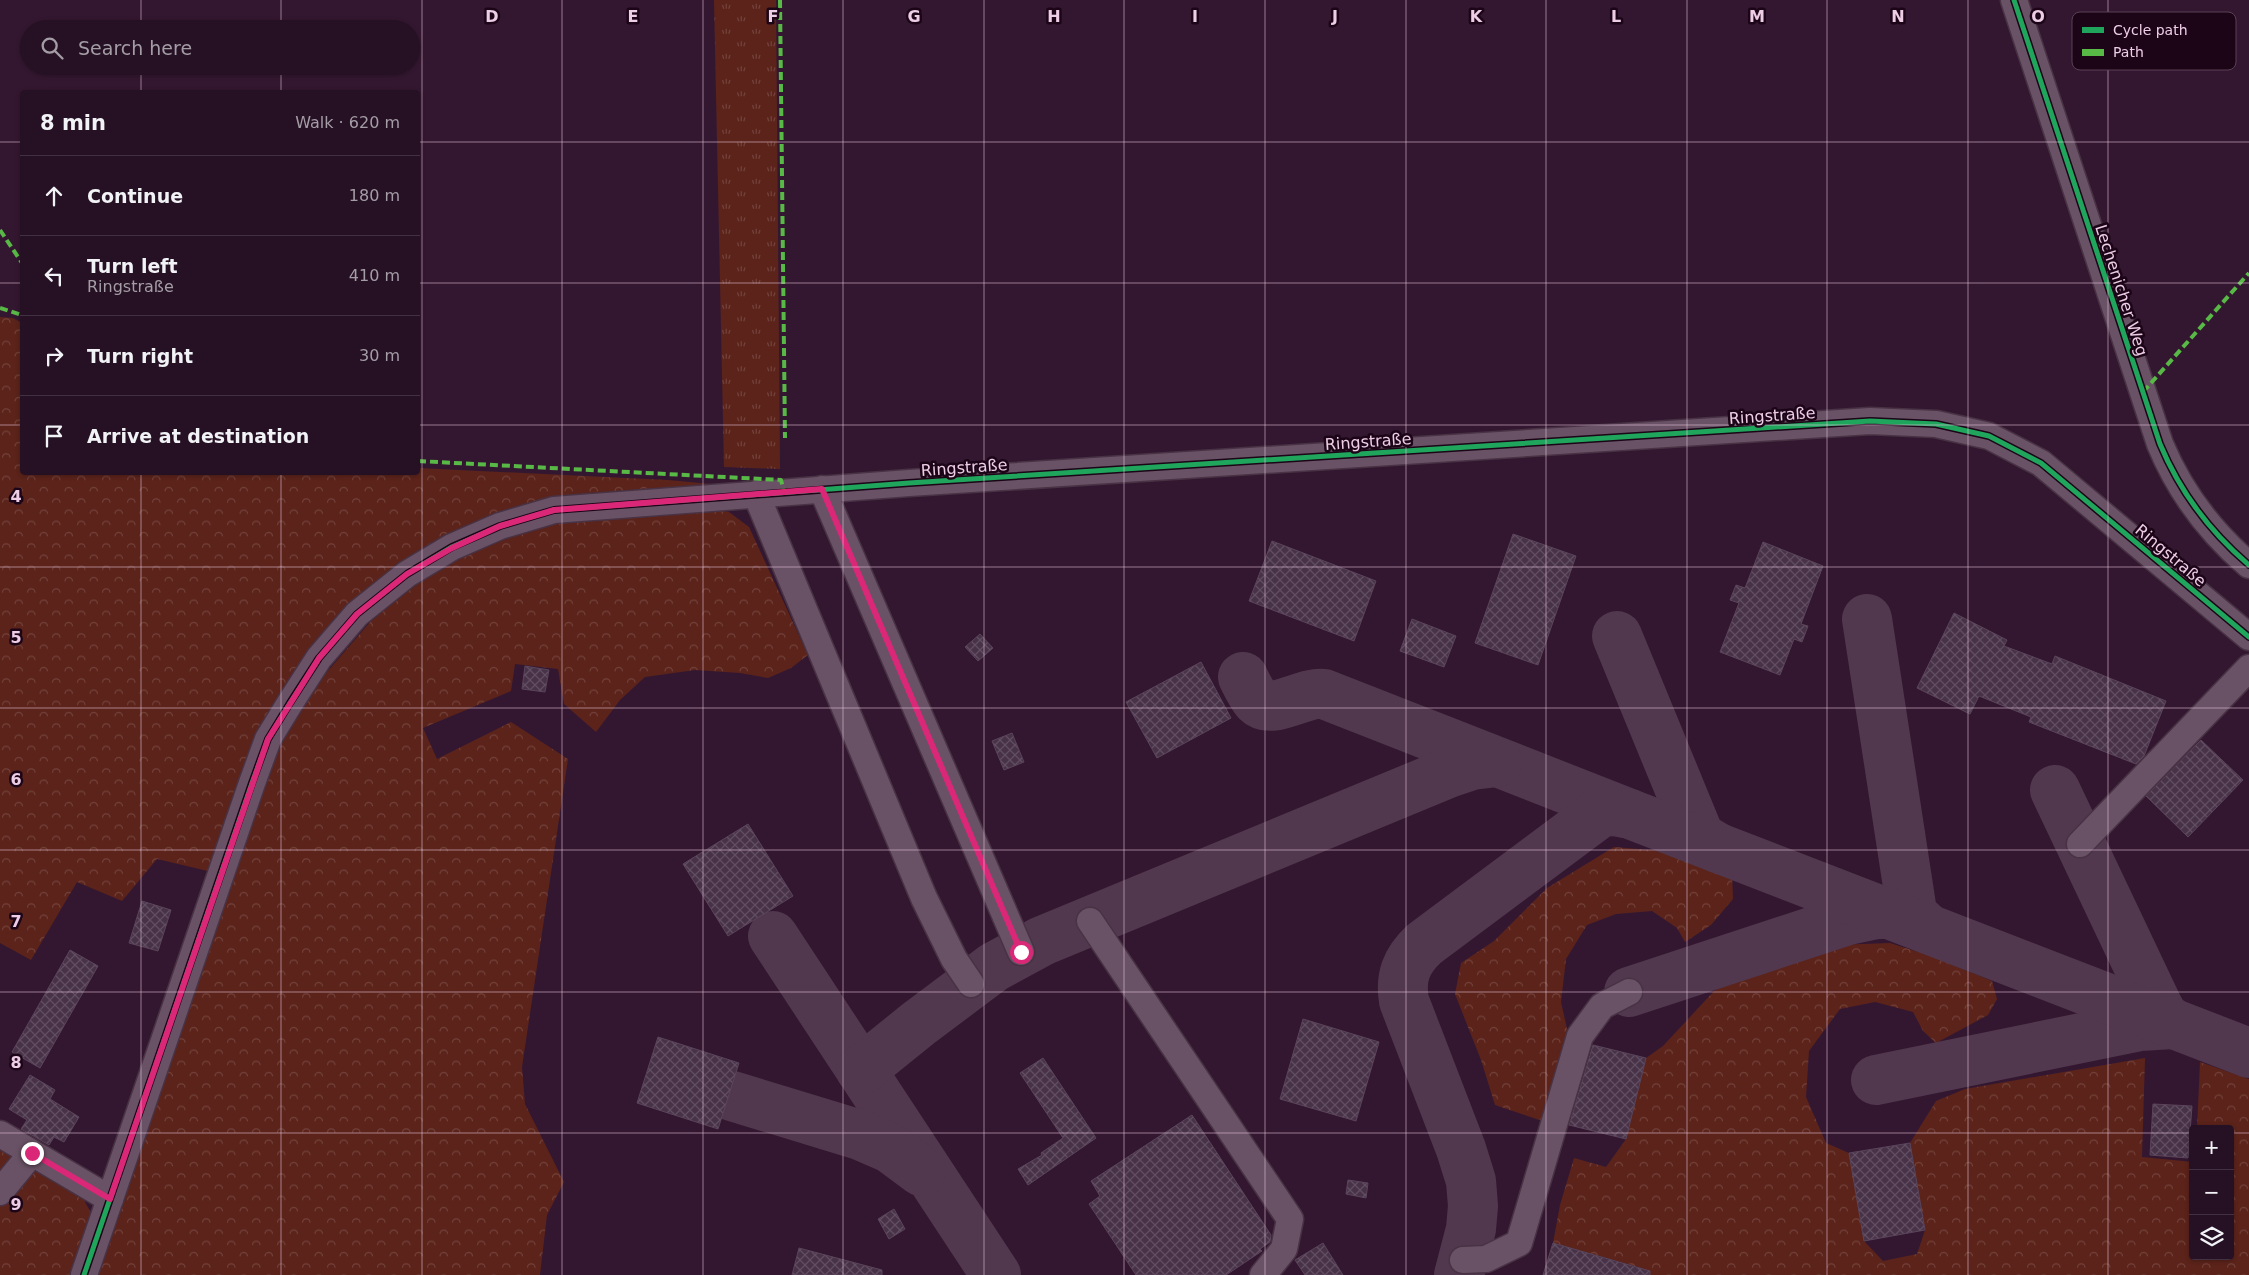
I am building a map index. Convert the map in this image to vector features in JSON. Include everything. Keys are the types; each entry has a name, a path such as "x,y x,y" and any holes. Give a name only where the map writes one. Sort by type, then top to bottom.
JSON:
{"street":[{"name":"Lechenicher Weg","path":"2014,0 2160,444 2172,474 2211,529 2249,565"},
{"name":"Ringstraße","path":"84,1275 268,739 319,658 357,614 407,574 452,548 500,526 554,510 822,489 1870,421 1936,424 1989,436 2041,463 2249,637"},
{"path":"822,489 1021,952"},
{"path":"756,494 924,898 954,960 971,984"},
{"path":"2080,844 2249,668"},
{"path":"1090,921 1290,1219 1284,1249 1264,1275"},
{"path":"1463,1260 1486,1259 1519,1243 1580,1036 1602,1006 1629,992"},
{"path":"0,1134 110,1199"},
{"path":"0,1192 32,1153"}],"green space":[{"path":"714,0 776,0 780,469 724,467"},
{"path":"0,317 13,318 20,322 20,475 420,475 420,468 668,480 721,485 526,510 323,637 212,872 157,859 122,901 77,882 31,960 0,943"},
{"path":"703,507 729,512 749,527 808,655 791,668 768,678 740,673 695,670 645,677 620,700 596,732 564,704 558,669 515,664 511,691 423,728 437,759 511,722 568,759 522,1067 525,1104 564,1182 547,1215 540,1275 94,1275 276,753 321,679 371,621 436,569 514,534 580,517"},
{"path":"1614,847 1674,852 1732,873 1733,899 1711,925 1685,942 1677,928 1652,911 1616,914 1587,925 1566,959 1561,1002 1569,1038 1548,1123 1495,1105 1481,1060 1455,994 1461,963 1494,941 1547,888"},
{"path":"1890,943 1931,956 1992,981 1997,999 1988,1015 1936,1043 1923,1031 1913,1012 1875,1002 1840,1009 1809,1051 1806,1097 1826,1143 1849,1153 1864,1241 1883,1261 1917,1254 1925,1230 1910,1143 1936,1101 1965,1089 2145,1058 2142,1157 2189,1162 2189,1260 2234,1260 2234,1125 2197,1125 2200,1062 2249,1079 2249,1275 1645,1275 1638,1267 1553,1243 1560,1205 1574,1158 1606,1167 1626,1139 1646,1058 1663,1046 1715,990 1835,945"},
{"path":"0,1149 84,1200 91,1213 86,1243 75,1275 0,1275"}],"building":[{"path":"1513,534 1576,556 1538,665 1475,643"},
{"path":"1272,541 1376,581 1354,641 1249,601"},
{"path":"1763,542 1823,566 1801,624 1808,626 1802,642 1794,639 1780,675 1720,652 1739,603 1730,600 1736,585 1745,588"},
{"path":"1954,613 2007,640 2004,646 2052,664 2055,656 2166,701 2144,756 2136,764 2029,722 2031,717 1979,696 1970,714 1917,688"},
{"path":"1412,619 1456,636 1444,667 1400,651"},
{"path":"980,634 993,648 978,661 965,647"},
{"path":"1201,662 1231,718 1157,758 1126,702"},
{"path":"525,666 549,670 545,692 522,689"},
{"path":"1012,733 1024,762 1004,770 992,741"},
{"path":"2201,740 2243,780 2188,837 2146,796"},
{"path":"748,824 793,896 728,936 683,864"},
{"path":"142,901 171,910 158,951 129,943"},
{"path":"70,950 98,966 40,1068 12,1052"},
{"path":"1303,1019 1379,1042 1356,1121 1280,1099"},
{"path":"658,1037 739,1063 718,1129 637,1103"},
{"path":"1593,1045 1646,1058 1626,1139 1569,1125"},
{"path":"1043,1058 1096,1138 1028,1185 1018,1169 1042,1155 1041,1153 1063,1138 1020,1073"},
{"path":"30,1075 55,1090 50,1099 79,1117 64,1142 54,1137 49,1145 21,1129 27,1120 9,1109"},
{"path":"2153,1104 2192,1106 2191,1125 2189,1125 2188,1158 2150,1155"},
{"path":"1192,1115 1271,1235 1270,1242 1260,1249 1262,1251 1226,1275 1136,1275 1089,1204 1100,1196 1091,1181"},
{"path":"1910,1143 1925,1230 1864,1241 1849,1153"},
{"path":"1348,1180 1368,1183 1366,1198 1346,1194"},
{"path":"894,1209 905,1229 889,1239 878,1219"},
{"path":"1323,1243 1343,1275 1305,1275 1295,1260"},
{"path":"1553,1243 1650,1271 1650,1275 1543,1275"},
{"path":"799,1248 882,1270 882,1275 792,1275"}],"taxiway":[{"path":"1867,619 1912,912 1928,929"},
{"path":"1617,636 1698,833 1703,839 1718,848"},
{"path":"1243,677 1257,701 1263,705 1280,705 1307,696 1324,694 1630,814"},
{"path":"861,1070 994,967 1042,941 1451,772 1472,765 1497,762"},
{"path":"1876,1080 2140,1026 2173,1024 2163,1016 2157,1005 2055,790"},
{"path":"1459,1275 1471,1229 1473,1206 1471,1181 1461,1149 1404,1001 1403,984 1406,970 1413,957 1424,944 1601,812 1613,811 1630,814 2249,1053"},
{"path":"1629,992 1848,920 1876,914 1890,914"},
{"path":"773,936 996,1275"},
{"path":"732,1096 860,1135 890,1148 921,1171"}],"marked path":[{"path":"780,0 785,438"},
{"path":"0,230 20,260"},
{"path":"2143,392 2249,273"},
{"path":"0,308 20,314"},
{"path":"420,461 781,480 784,492"}],"cycle path":[{"path":"2014,0 2160,444 2168,462 2197,510 2221,538 2249,565"},
{"path":"84,1275 252,783 268,739 290,703 319,658 357,614 407,574 452,547 500,526 554,510 909,483 1870,421 1936,424 1989,436 2041,463 2249,637"}],"route":[{"path":"32,1153 110,1199 252,783 268,739 290,703 319,658 357,614 407,574 452,548 500,526 554,510 822,489 1021,952"}]}
